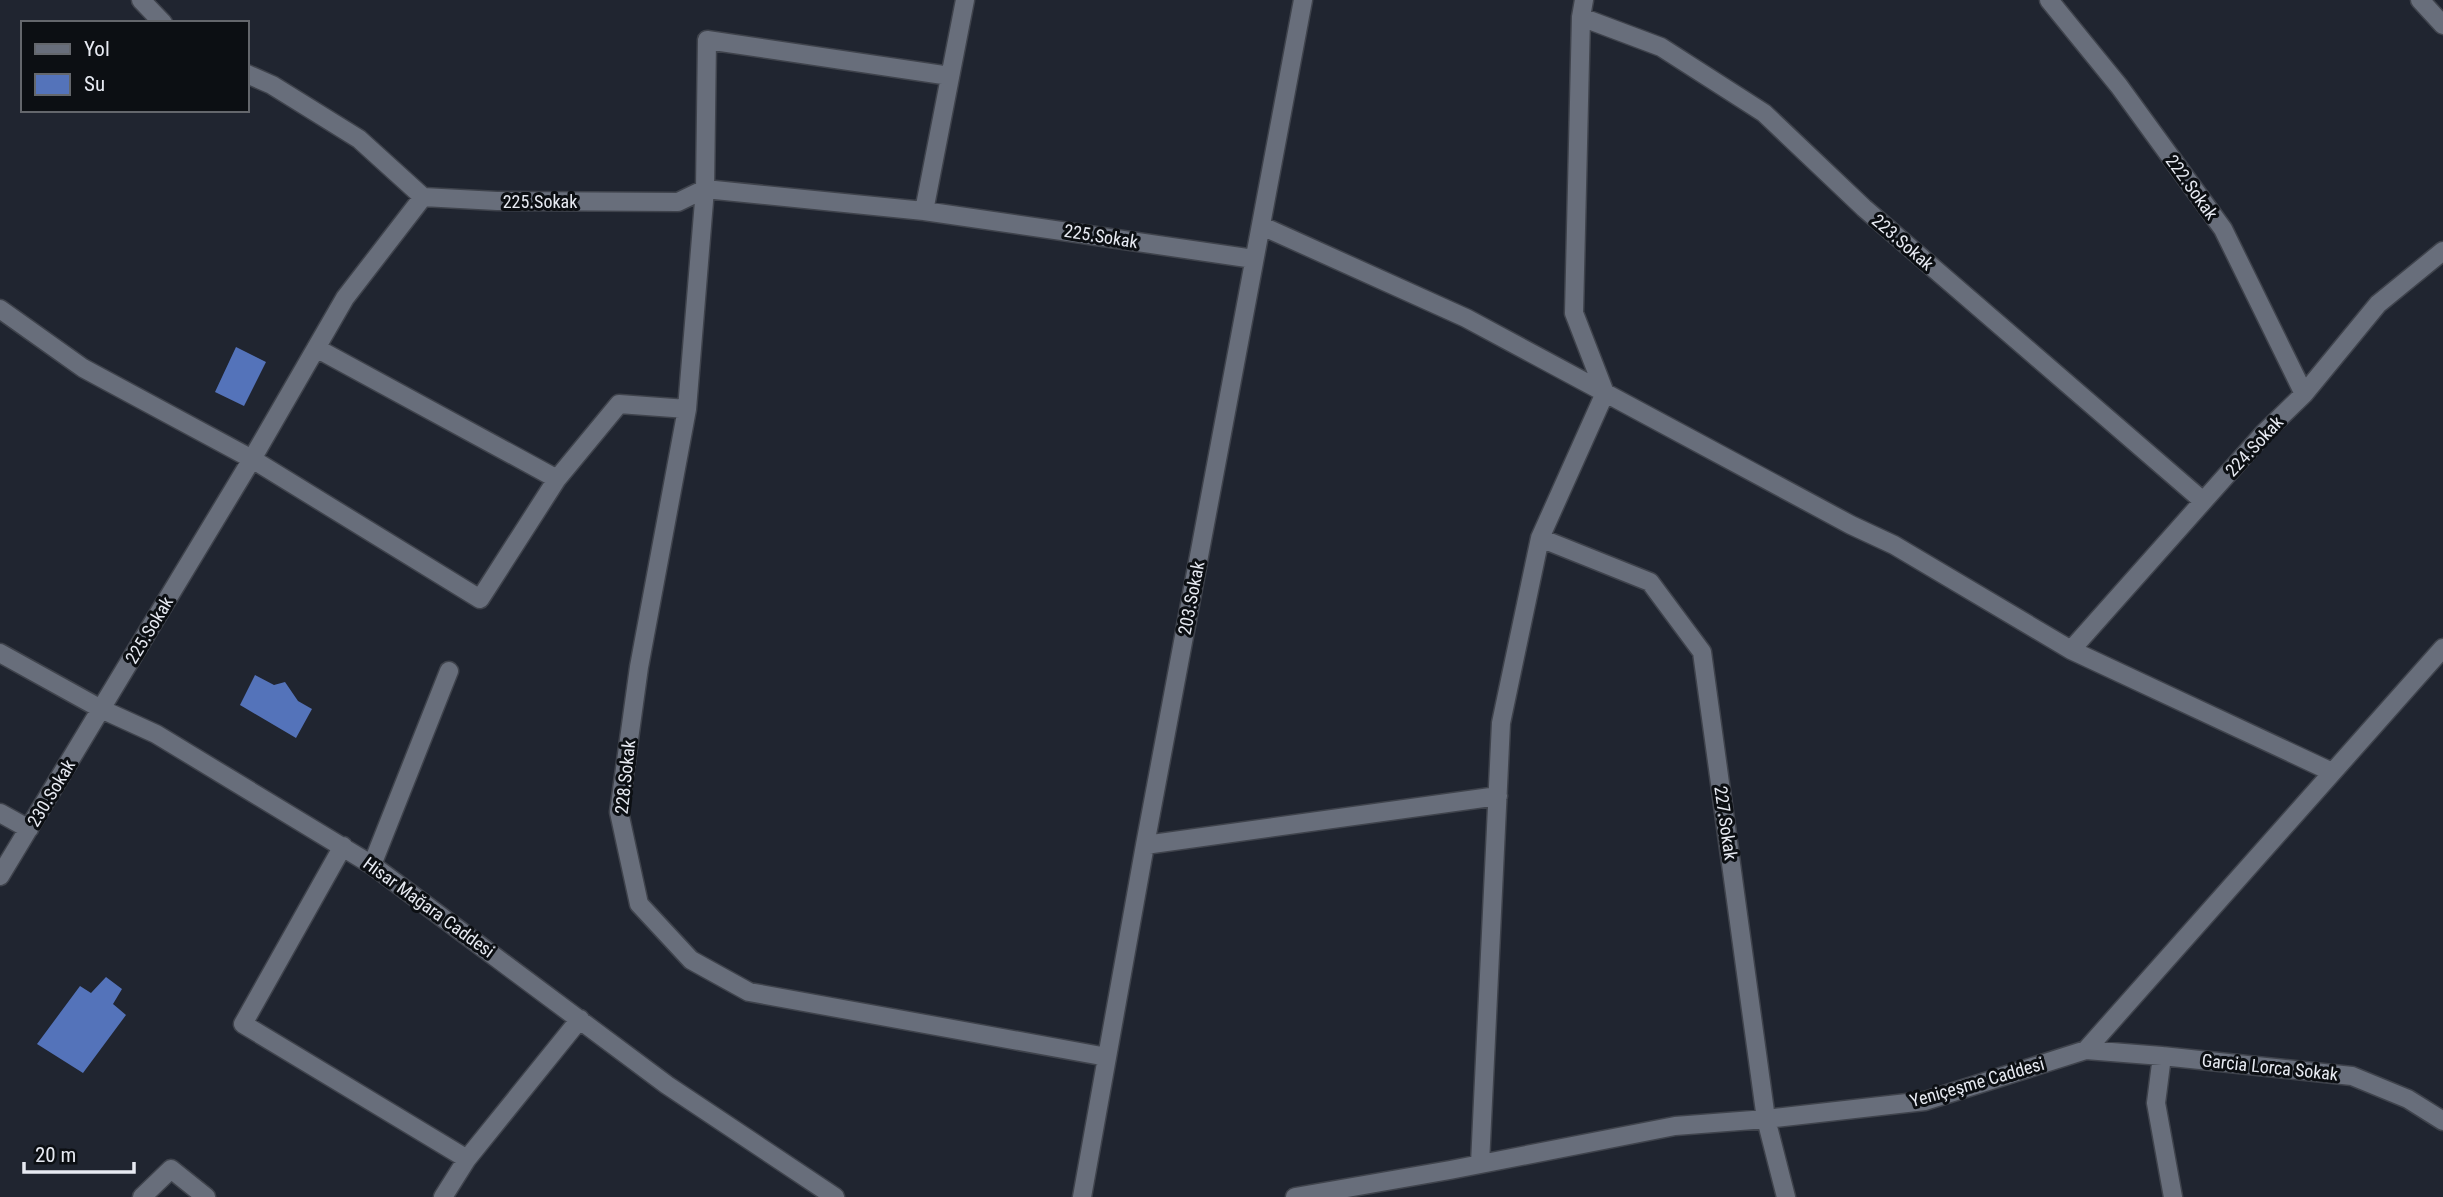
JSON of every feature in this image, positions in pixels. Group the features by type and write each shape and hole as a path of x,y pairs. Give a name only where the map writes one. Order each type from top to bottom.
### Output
{"street":[{"path":"141,0 161,21"},
{"path":"924,211 965,0"},
{"name":"203.Sokak","path":"1082,1197 1303,0"},
{"name":"222.Sokak","path":"2049,0 2119,86 2223,229 2304,394"},
{"path":"2420,0 2443,25"},
{"path":"1480,1164 1501,723 1539,538 1605,393 1574,313 1582,9"},
{"name":"223.Sokak","path":"1582,9 1661,47 1764,113 1864,208 2203,501"},
{"name":"228.Sokak","path":"950,76 707,40 705,189 687,409 639,667 619,812 639,904 691,960 749,992 1107,1058"},
{"path":"248,74 272,85 359,139 423,197"},
{"name":"225.Sokak","path":"102,709 345,298 423,197 497,201 678,202 705,189 924,211 1254,259"},
{"path":"1262,226 1466,318 1894,545 2071,650 2332,772"},
{"name":"224.Sokak","path":"2071,650 2264,433 2304,394 2378,304 2443,251"},
{"path":"0,309 83,368 252,459 480,599 557,479 619,404 687,409"},
{"path":"316,348 557,479"},
{"name":"227.Sokak","path":"1539,538 1650,582 1702,652 1766,1119 1786,1197"},
{"path":"2086,1051 2443,648"},
{"name":"Hisar Mağara Caddesi","path":"0,653 102,709 156,734 343,846 667,1085 835,1197"},
{"path":"372,865 449,671"},
{"name":"230.Sokak","path":"0,876 102,709"},
{"path":"1145,845 1498,796"},
{"path":"0,813 29,828"},
{"path":"343,846 243,1024 467,1159"},
{"path":"443,1197 467,1159 580,1019"},
{"name":"Yeniçeşme Caddesi","path":"1295,1197 1675,1126 1925,1101 2086,1051"},
{"name":"Garcia Lorca Sokak","path":"2086,1051 2162,1055 2352,1076 2408,1100 2443,1121"},
{"path":"2162,1055 2156,1103 2173,1197"},
{"path":"142,1197 172,1169 206,1197"}],"water":[{"path":"236,347 266,362 244,406 215,392"},
{"path":"255,675 274,685 285,682 298,701 312,709 296,738 240,705"},
{"path":"106,977 122,989 113,1004 126,1015 83,1073 37,1044 80,986 91,993"}]}
